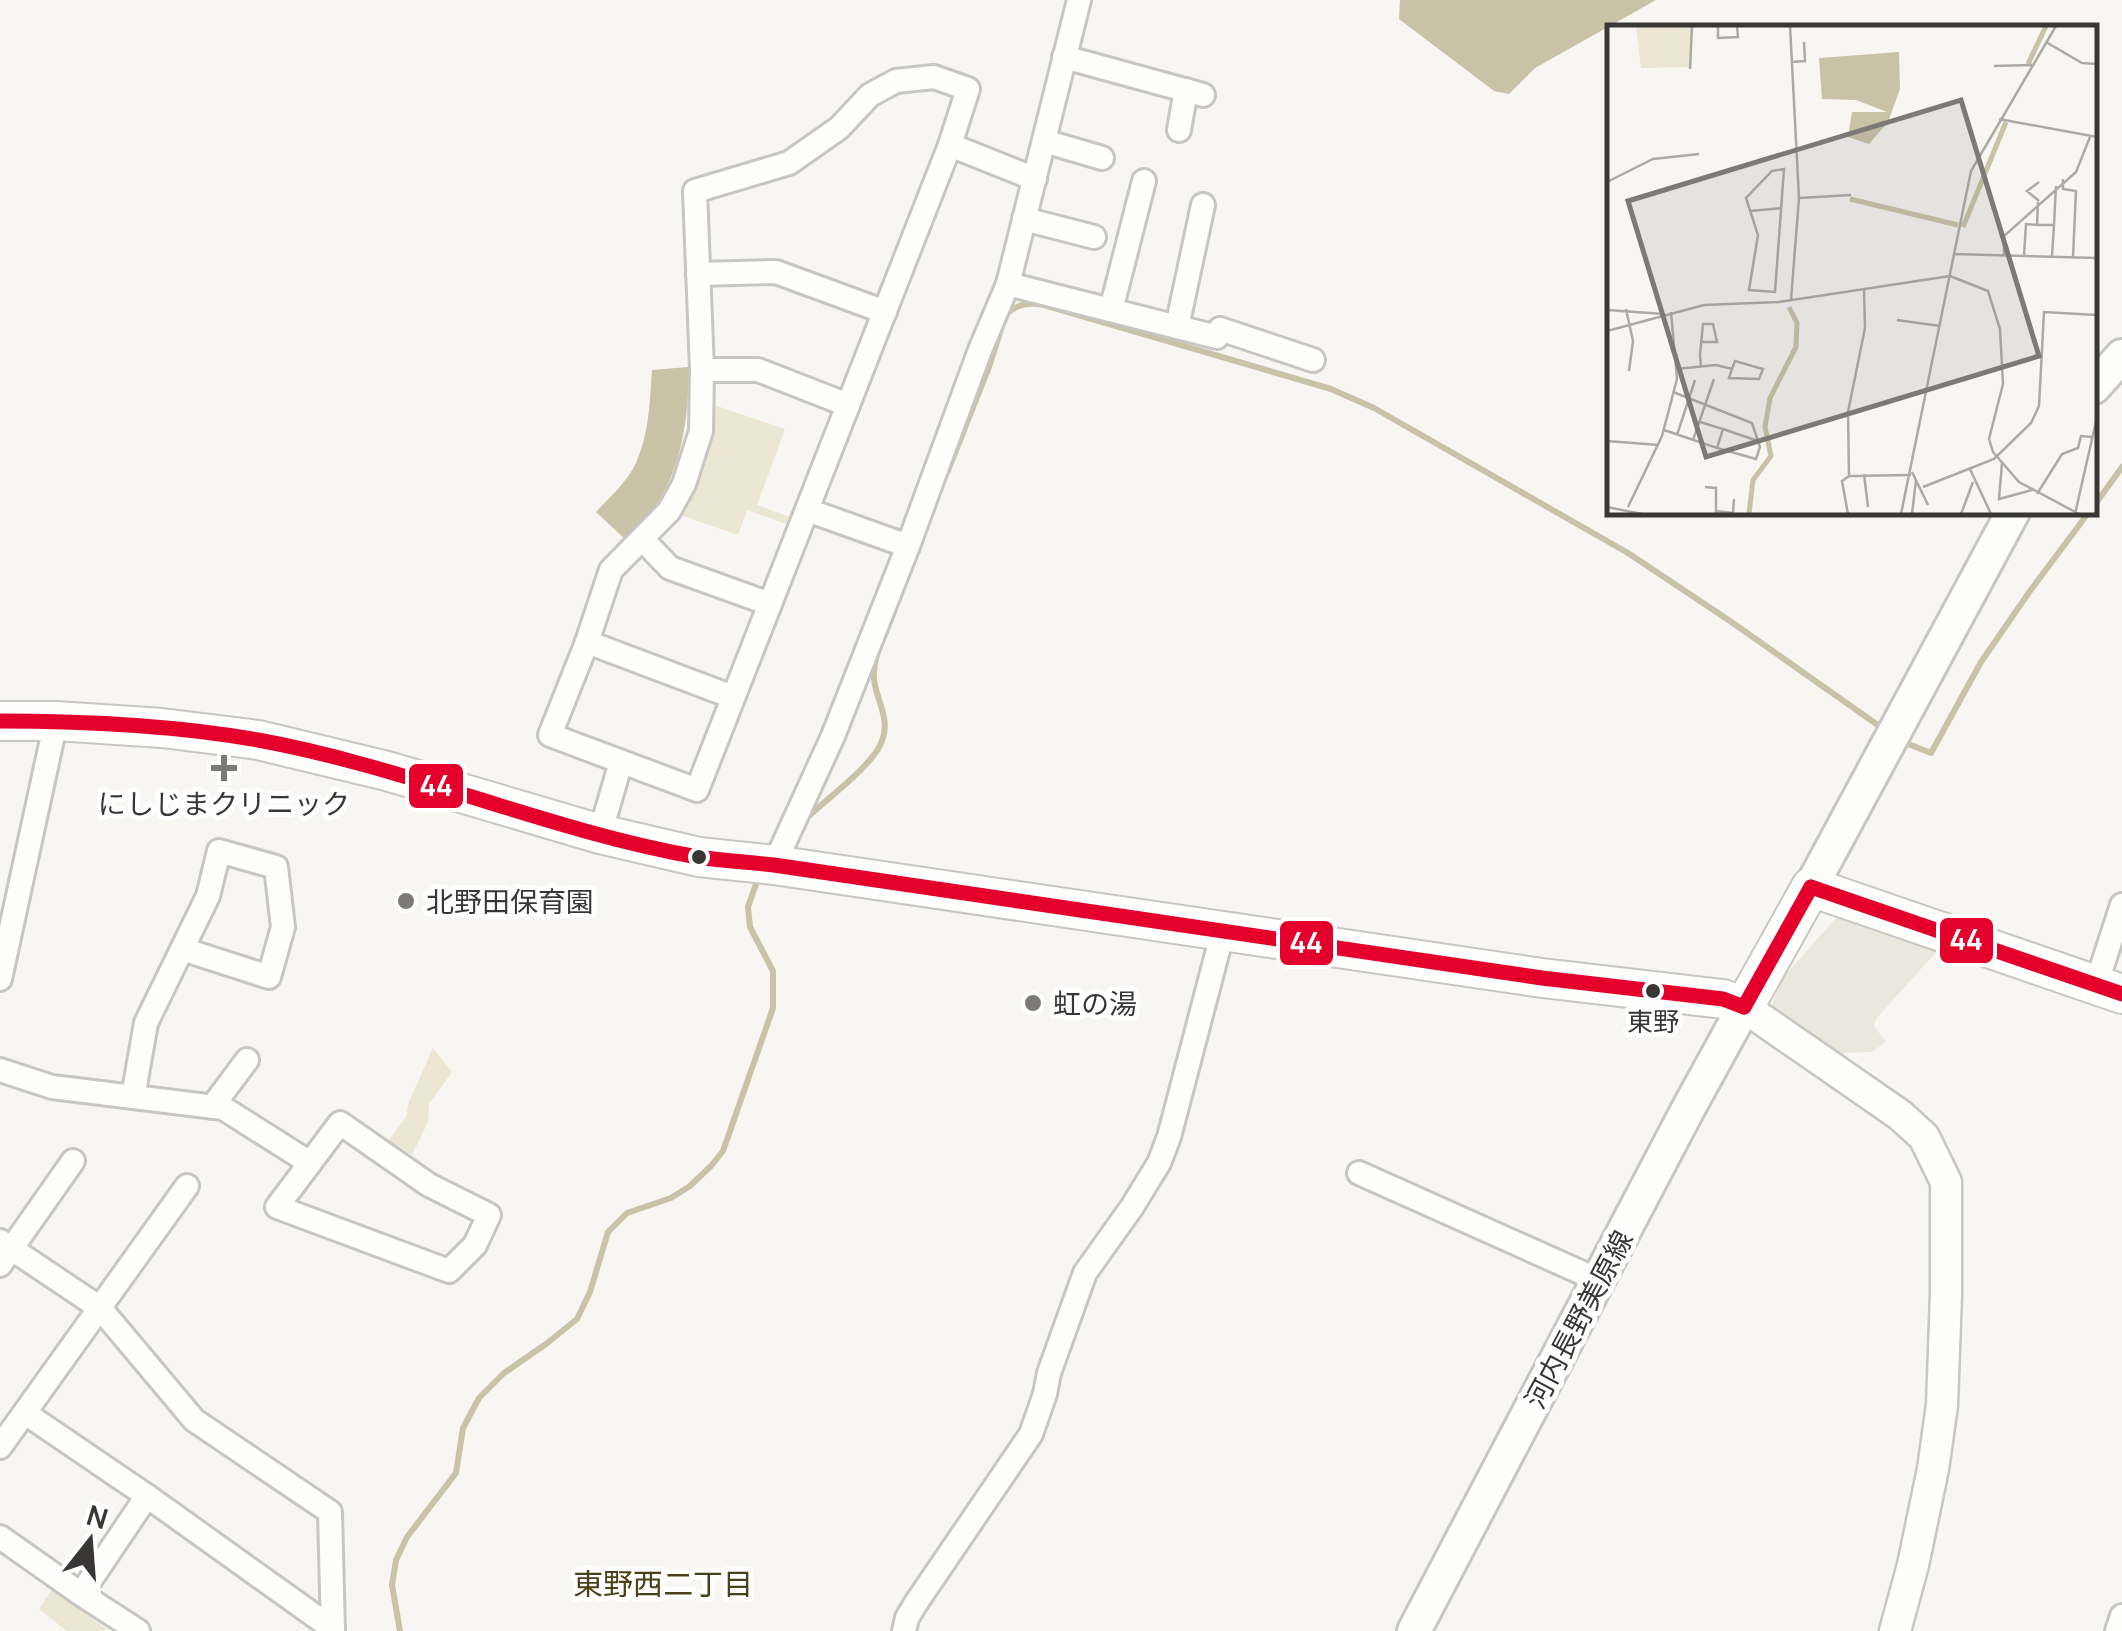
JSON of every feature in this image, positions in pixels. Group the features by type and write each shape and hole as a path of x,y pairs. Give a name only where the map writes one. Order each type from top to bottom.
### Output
{"main road":[{"path":"2097,384 2122,356"},
{"path":"4,719 162,728 258,740 387,771 600,834 699,857 1542,978 1723,999 1744,1007 2010,515"},
{"path":"1811,886 2109,989"},
{"name":"河内長野美原線","path":"1414,1631 1744,1007"}],"street":[{"path":"774,865 834,736 1008,284 1079,0"},
{"path":"1064,58 1194,93 1180,130"},
{"path":"934,76 968,89 950,144 697,790 550,735 611,570 669,512 684,484 702,430 698,274 695,191 789,163 839,128 870,95 896,82 934,76"},
{"path":"1044,141 1102,158"},
{"path":"950,144 1035,179"},
{"path":"1111,310 1144,181"},
{"path":"1177,327 1203,204"},
{"path":"1024,219 1094,237"},
{"path":"698,274 776,272 885,312"},
{"path":"1008,284 1217,337 1220,329 1313,360"},
{"path":"702,370 758,370 848,406"},
{"path":"807,510 908,546"},
{"path":"642,539 670,568 770,604"},
{"path":"587,642 734,697"},
{"path":"0,979 56,721"},
{"path":"600,834 621,762"},
{"path":"133,1097 146,1024 182,949 208,896 219,851 276,867 283,927 269,977 182,949"},
{"path":"2109,989 2122,906"},
{"path":"904,1631 916,1603 1031,1434 1048,1373 1085,1272 1159,1163 1224,931"},
{"path":"1744,1007 1900,1115 1924,1138 1946,1182 1942,1405 1933,1469 1895,1631"},
{"path":"212,1106 247,1060"},
{"path":"0,1070 52,1086 223,1108 310,1163"},
{"path":"340,1123 430,1185 489,1214 475,1245 450,1271 277,1207 310,1163 340,1123"},
{"path":"73,1161 4,1252 100,1308 194,1420 330,1512 333,1630"},
{"path":"1359,1173 1598,1280"},
{"path":"0,1447 187,1186"},
{"path":"26,1413 333,1630"},
{"path":"81,1594 147,1496"},
{"path":"0,1537 138,1631"},
{"path":"2117,1631 2122,1616"}],"shaded area":[{"path":"1400,0 1656,0 1535,68 1509,94 1494,91 1399,19"},
{"path":"688,367 686,420 673,473 654,508 625,539 596,512 636,463 646,429 652,370"},
{"path":"714,405 785,429 757,505 792,518 789,525 747,510 738,535 680,515 704,462"},
{"path":"1843,910 1945,942 1876,1019 1874,1026 1886,1042 1872,1052 1845,1053 1837,1061 1769,1012 1781,980"},
{"path":"433,1048 452,1072 429,1104 428,1122 412,1155 389,1140 406,1117"},
{"path":"53,1588 106,1629 67,1631 39,1609"}],"waterway":[{"path":"1006,314 1024,305 1044,305 1331,389 1374,408 1628,553 1882,728"},
{"path":"947,473 1002,326"},
{"path":"2097,502 2122,467"},
{"path":"1903,742 1931,753 1981,662 2087,515"},
{"path":"810,815 861,770 882,741 885,725 874,670 894,611"},
{"path":"400,1631 392,1585 396,1560 407,1537 456,1473 463,1428 479,1398 504,1373 577,1319 590,1292 608,1232 627,1213 671,1198 690,1186 723,1151 773,1008 773,971 750,927 748,907 758,878"}],"transit line":[{"name":"44","path":"0,721 129,725 258,740 369,766 587,832 698,857 1542,978 1723,999 1744,1007"},
{"name":"44","path":"1811,887 2122,994"},
{"name":"44","path":"1744,1007 1811,887"}],"place":[{"name":"にしじまクリニック","path":"224,768"},
{"name":"北野田保育園","path":"406,901"},
{"name":"東野","path":"1653,991"},
{"name":"虹の湯","path":"1033,1003"}],"district":[{"name":"東野西二丁目","path":"663,1583"}]}
